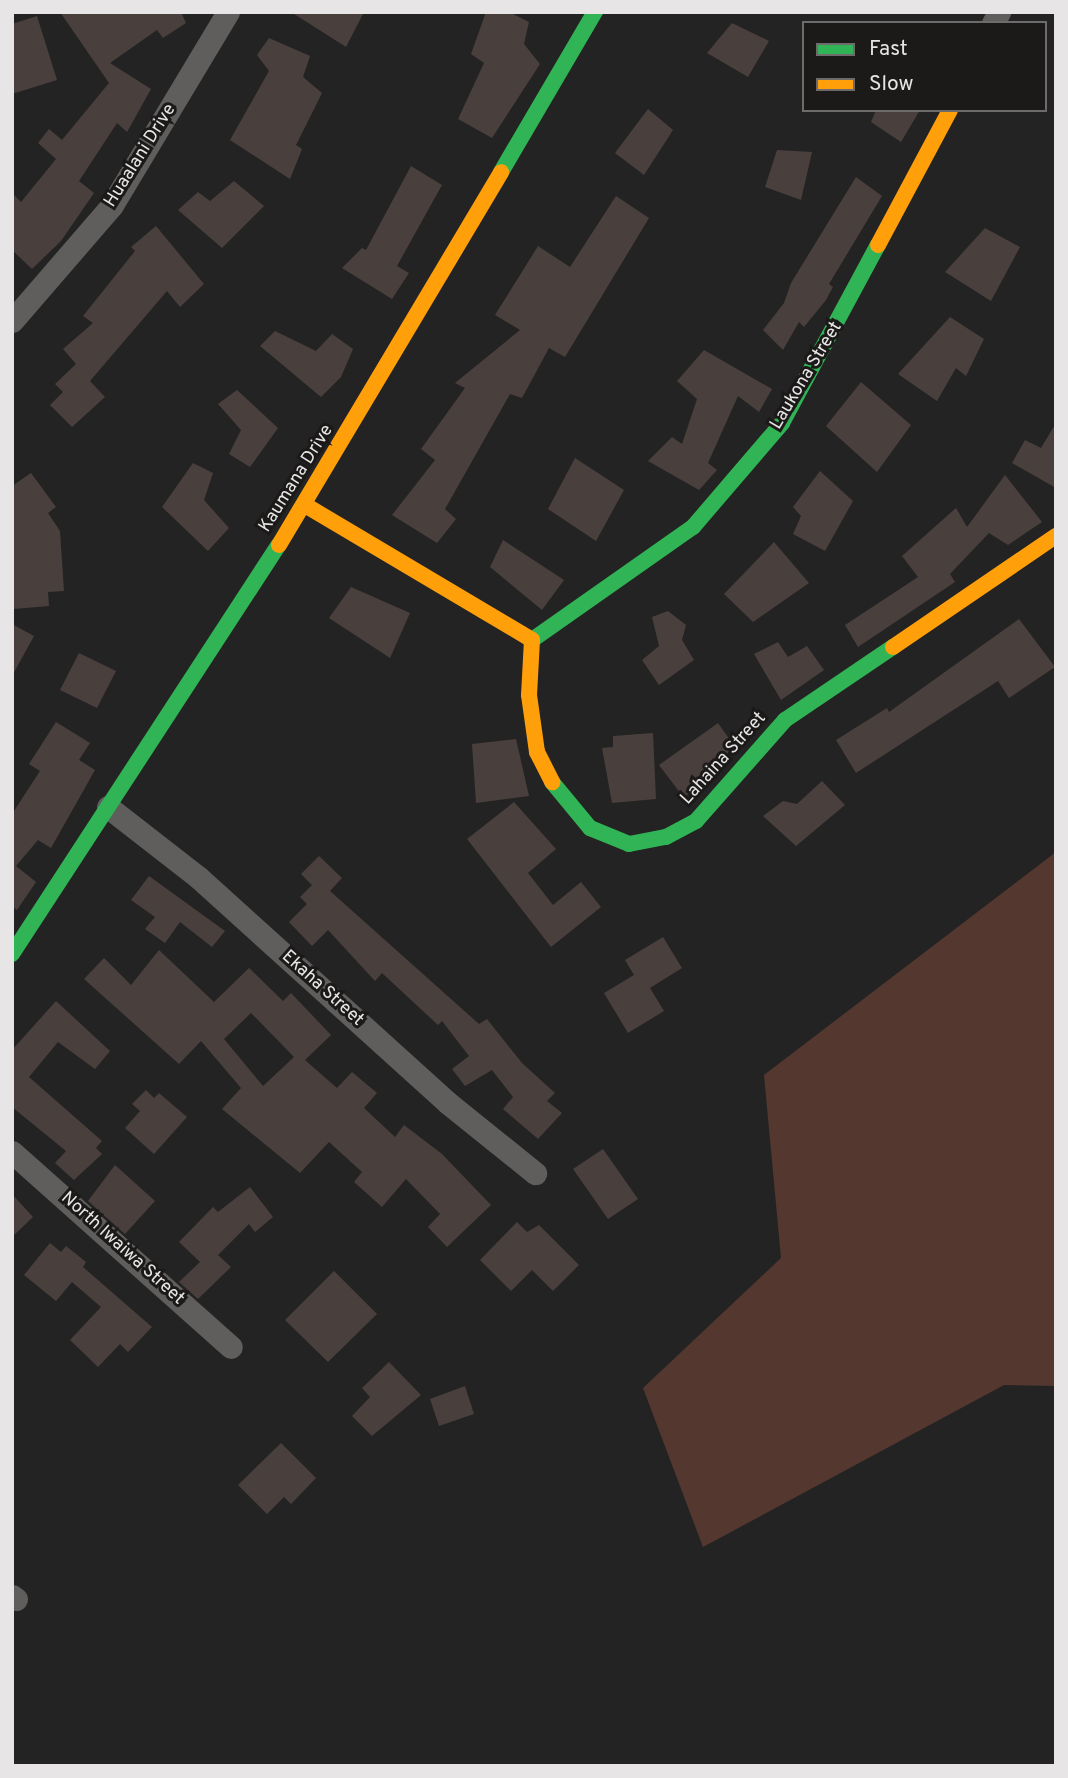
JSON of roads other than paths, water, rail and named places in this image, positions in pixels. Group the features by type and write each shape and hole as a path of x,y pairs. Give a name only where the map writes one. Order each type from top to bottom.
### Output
{"street":[{"name":"Huaalani Drive","path":"12,321 112,205 228,12"},
{"name":"Kaumana Drive","path":"12,954 305,505 595,12"},
{"name":"Laukona Street","path":"532,640 693,527 782,423 949,112"},
{"path":"305,505 532,640"},
{"name":"Lahaina Street","path":"532,640 529,695 537,752 560,798 590,828 629,844 666,837 696,821 785,720 1056,536"},
{"name":"Ekaha Street","path":"108,807 198,877 448,1103 535,1173"},
{"name":"North Iwaiwa Street","path":"12,1152 231,1346"}]}
